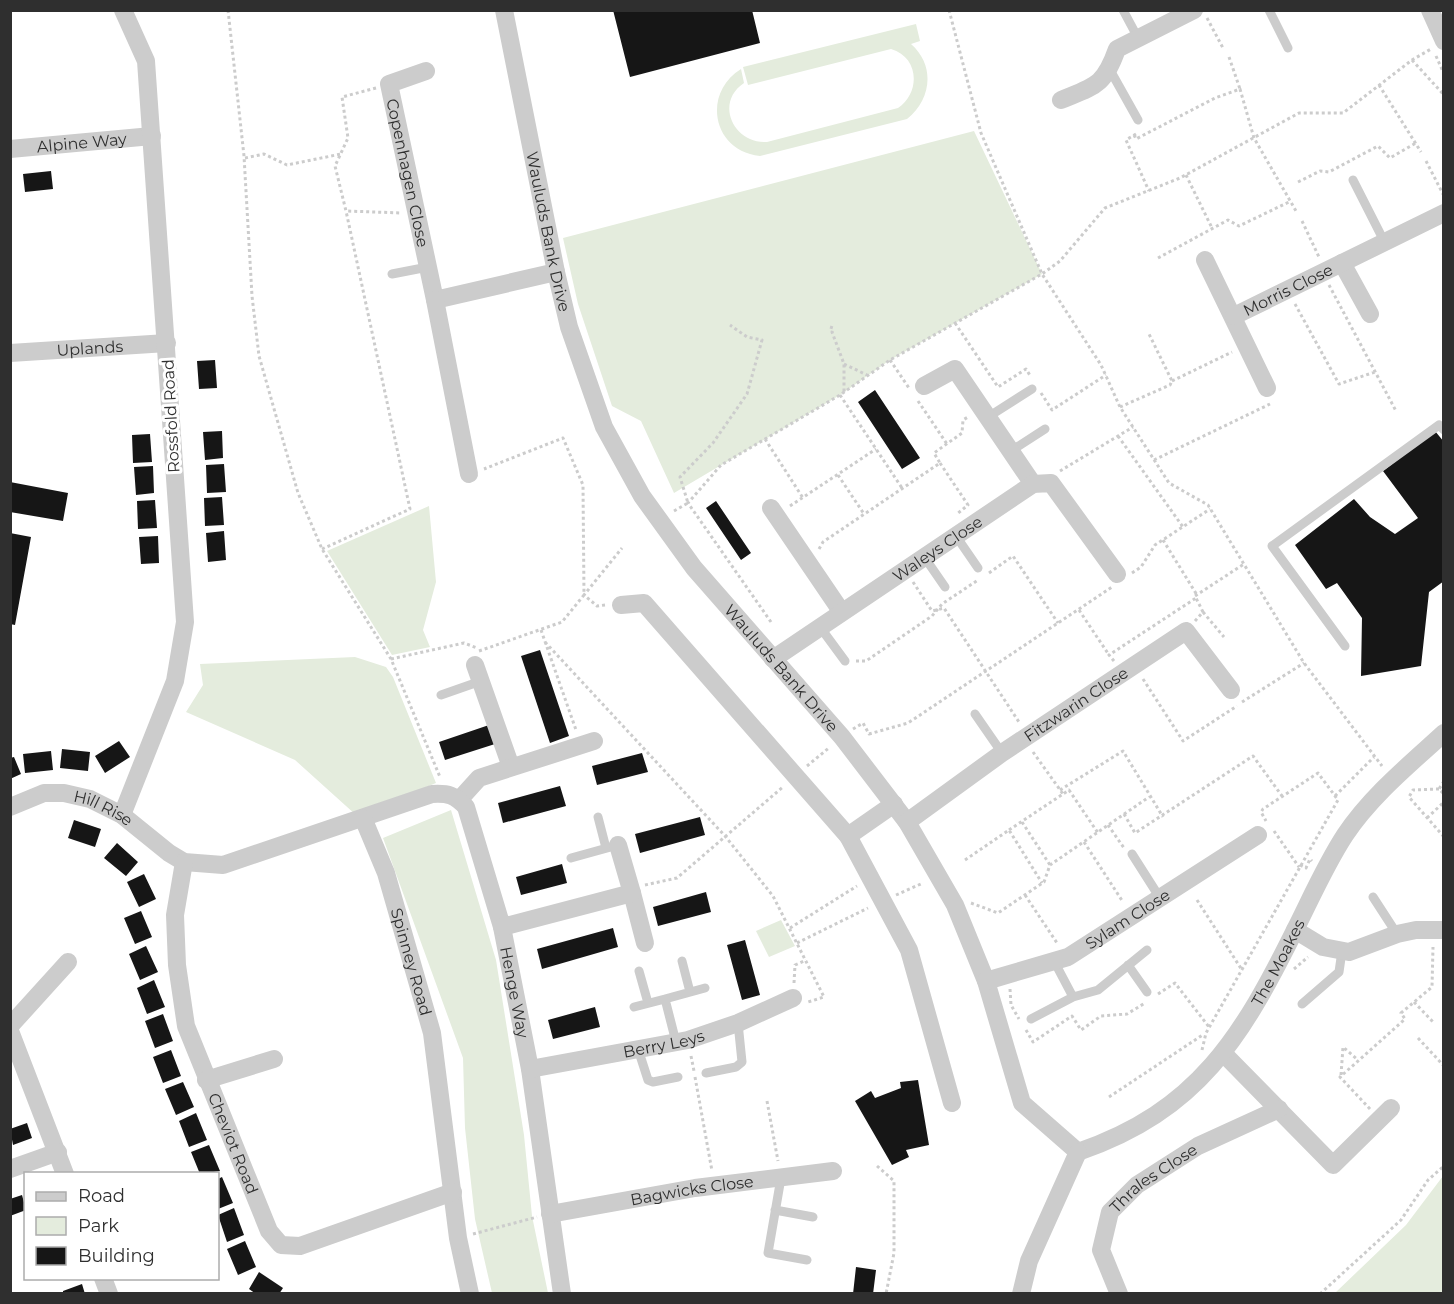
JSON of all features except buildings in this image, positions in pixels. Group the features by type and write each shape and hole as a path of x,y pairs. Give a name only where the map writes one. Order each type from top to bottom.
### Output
{"street":[{"name":"Rossfold Road","path":"122,815 175,681 185,622 146,61 123,10"},
{"name":"Wauluds Bank Drive","path":"504,10 569,327 604,427 642,496 694,568 842,737 907,822 955,905 986,981 1022,1103 1078,1152"},
{"path":"1061,100 1098,84 1110,70 1117,49 1194,10"},
{"path":"1430,10 1437,45"},
{"name":"Copenhagen Close","path":"426,71 389,84 469,474"},
{"name":"Alpine Way","path":"10,149 152,135"},
{"name":"Morris Close","path":"1234,316 1443,213"},
{"name":"Morris Close","path":"1205,260 1234,316 1269,396"},
{"name":"Morris Close","path":"1330,269 1370,314"},
{"path":"435,300 556,272"},
{"name":"Uplands","path":"10,353 167,343"},
{"path":"924,387 955,369 1011,451 1042,483 1121,578"},
{"name":"Waleys Close","path":"773,659 841,611 1042,483"},
{"path":"774,512 841,611"},
{"path":"621,605 644,603 848,836 909,950 952,1103"},
{"path":"1186,632 1232,690"},
{"name":"Fitzwarin Close","path":"907,822 1002,753 1130,671 1186,632"},
{"path":"479,665 511,767"},
{"name":"The Moakes","path":"1078,1152 1128,1134 1183,1096 1208,1071 1223,1053 1259,998 1322,875 1346,834 1381,792 1443,733"},
{"path":"184,861 223,865 432,794 448,793 460,799 479,778 594,741"},
{"name":"Hill Rise","path":"10,807 44,793 64,793 90,799 122,815 169,853 184,861"},
{"name":"Henge Way","path":"460,799 466,807 502,927 530,1069 562,1293"},
{"path":"848,836 894,804"},
{"name":"Spinney Road","path":"363,818 386,873 432,1033 458,1238 470,1293"},
{"name":"Sylam Close","path":"986,981 1068,957 1258,835"},
{"path":"612,847 632,893 645,943"},
{"name":"Cheviot Road","path":"184,861 175,915 177,965 186,1026 269,1231 280,1245 300,1246 453,1192"},
{"path":"502,927 632,893"},
{"path":"1295,930 1323,947 1349,952 1397,934 1416,930 1443,930"},
{"path":"10,1026 68,962"},
{"name":"Berry Leys","path":"530,1069 682,1041 738,1023 793,998"},
{"path":"10,1031 65,1172"},
{"path":"1223,1053 1333,1165 1386,1114"},
{"path":"206,1080 274,1059"},
{"name":"Thrales Close","path":"1119,1293 1101,1250 1110,1212 1137,1185 1198,1146 1279,1109"},
{"path":"10,1169 58,1152"},
{"path":"1021,1293 1029,1261 1078,1152"},
{"name":"Bagwicks Close","path":"550,1214 715,1186 833,1171"}],"lane":[{"path":"1123,10 1138,38"},
{"path":"1269,10 1288,48"},
{"path":"1110,70 1138,120"},
{"path":"1353,180 1383,241"},
{"path":"392,274 428,267"},
{"path":"985,413 1032,389"},
{"path":"1345,645 1272,546 1439,425 1443,430"},
{"path":"1011,451 1045,429"},
{"path":"962,533 978,568"},
{"path":"925,558 945,587"},
{"path":"820,627 845,661"},
{"path":"441,695 479,665"},
{"path":"975,714 1002,753"},
{"path":"571,858 612,847 598,817"},
{"path":"1130,853 1160,898"},
{"path":"1373,897 1397,934"},
{"path":"1031,1019 1073,997 1098,990 1147,950"},
{"path":"1302,1004 1339,972 1342,951"},
{"path":"682,961 690,992"},
{"path":"1054,961 1073,997"},
{"path":"1128,965 1151,994"},
{"path":"639,971 648,1003"},
{"path":"634,1007 705,988"},
{"path":"665,999 682,1041"},
{"path":"706,1073 736,1067 742,1062 738,1023"},
{"path":"638,1049 648,1080 652,1082 678,1077"},
{"path":"781,1178 768,1253 807,1260"},
{"path":"775,1210 813,1217"}],"path":[{"path":"228,10 244,158 252,296 259,356 298,493 322,549 391,659 442,782"},
{"path":"949,10 981,132 1042,274 1106,375 1120,407 1169,483 1210,509 1304,663 1382,766"},
{"path":"1203,10 1223,48"},
{"path":"674,511 688,503 721,465 955,323 1042,274 1060,261 1106,208 1186,175 1299,113 1343,113 1412,60 1437,45"},
{"path":"1229,57 1254,138 1286,188 1296,211"},
{"path":"1412,60 1443,94"},
{"path":"322,549 410,509 335,166 348,138 342,97 389,84"},
{"path":"1379,84 1421,152"},
{"path":"1134,135 1136,139 1215,98 1240,89"},
{"path":"1138,120 1141,131 1126,140 1149,191"},
{"path":"1298,182 1320,171 1329,172 1378,146 1390,158 1416,143"},
{"path":"244,158 264,154 287,165 341,154"},
{"path":"1426,161 1443,196"},
{"path":"1186,175 1212,228"},
{"path":"1158,258 1228,220 1239,226 1291,201"},
{"path":"346,212 416,213"},
{"path":"1302,221 1330,269 1375,372 1396,411"},
{"path":"1287,290 1339,384 1375,372"},
{"path":"955,323 998,387 1026,369 1052,410 1106,375"},
{"path":"730,325 747,337 762,340 747,394 713,443 680,477 688,503 771,622"},
{"path":"830,327 833,328 832,332 844,364 842,393 902,489"},
{"path":"1149,334 1172,381"},
{"path":"1120,407 1170,385 1172,381 1247,344"},
{"path":"844,364 868,375"},
{"path":"1154,460 1269,396"},
{"path":"962,533 957,513 968,505 934,453 962,433 963,420 985,413"},
{"path":"1042,483 1133,427"},
{"path":"1118,436 1183,527"},
{"path":"469,474 563,438 583,485 584,595 597,606 621,605"},
{"path":"765,439 803,498"},
{"path":"774,512 803,498 876,449"},
{"path":"804,557 940,464"},
{"path":"838,474 864,514"},
{"path":"851,730 863,723 869,734 908,723 1079,610 1121,578 1141,567 1155,545 1210,509"},
{"path":"1162,540 1196,596 1203,612 1224,637"},
{"path":"391,659 464,644 479,665 541,630 562,622 622,548"},
{"path":"845,661 866,661 1013,556 1058,623"},
{"path":"1109,655 1244,564"},
{"path":"906,571 932,610 944,608 1064,794"},
{"path":"1079,610 1109,655 1130,671 1183,741 1304,663"},
{"path":"1186,632 1203,612"},
{"path":"541,630 576,730 594,741"},
{"path":"545,642 725,836 773,896 789,928 806,960 825,997 808,1002 793,998 795,965 806,960"},
{"path":"632,893 637,886 677,878 834,744"},
{"path":"1060,790 1123,751 1163,817"},
{"path":"1124,814 1136,833 1253,756 1282,796"},
{"path":"1335,796 1374,756"},
{"path":"1208,1071 1200,1059 1206,1033 1338,800 1318,773 1260,812 1299,867"},
{"path":"1439,789 1443,781"},
{"path":"1439,789 1443,794"},
{"path":"1439,789 1413,790 1409,797 1443,837"},
{"path":"965,860 1069,790 1098,833"},
{"path":"955,905 969,903 998,913 1042,883 1050,865 1149,797"},
{"path":"1427,818 1443,802"},
{"path":"1022,822 1050,865"},
{"path":"1108,825 1130,853"},
{"path":"1009,830 1042,883"},
{"path":"1084,842 1124,902 1115,908"},
{"path":"789,928 870,878"},
{"path":"797,943 928,880"},
{"path":"1025,895 1058,944 1067,938"},
{"path":"1197,900 1242,970"},
{"path":"1340,1077 1404,1019 1401,1013 1432,987 1433,946"},
{"path":"1009,974 1011,1005 1033,1042 1072,1016 1081,1030 1101,1016 1127,1014 1146,1002"},
{"path":"1151,994 1175,983 1209,1027"},
{"path":"1414,1002 1434,1023"},
{"path":"1109,1097 1206,1033"},
{"path":"1418,1038 1443,1066"},
{"path":"682,1041 715,1186"},
{"path":"1340,1077 1343,1047 1359,1060"},
{"path":"1340,1077 1386,1114"},
{"path":"767,1101 781,1178"},
{"path":"877,1166 894,1181 894,1252 886,1293"},
{"path":"1320,1293 1401,1220 1428,1180 1443,1166"},
{"path":"458,1238 550,1214"}],"green space":[{"path":"916,24 920,41 911,44 924,62 927,83 921,102 907,119 760,156 744,152 731,144 723,133 718,120 717,106 721,92 729,79 741,69 744,83 735,91 730,101 729,111 737,129 755,141 767,142 898,108 911,93 914,76 907,59 891,49 748,85 743,67"},
{"path":"974,131 1042,274 890,360 840,395 674,493 641,421 612,406 578,304 563,238"},
{"path":"429,506 436,582 423,630 430,647 392,655 327,551"},
{"path":"355,657 386,667 393,677 436,783 356,815 295,760 186,712 203,685 200,664"},
{"path":"451,810 496,960 524,1135 532,1216 548,1293 492,1293 475,1219 465,1128 463,1058 383,838"},
{"path":"781,920 795,946 769,957 756,931"},
{"path":"1443,1176 1443,1293 1335,1293 1406,1225"}]}
